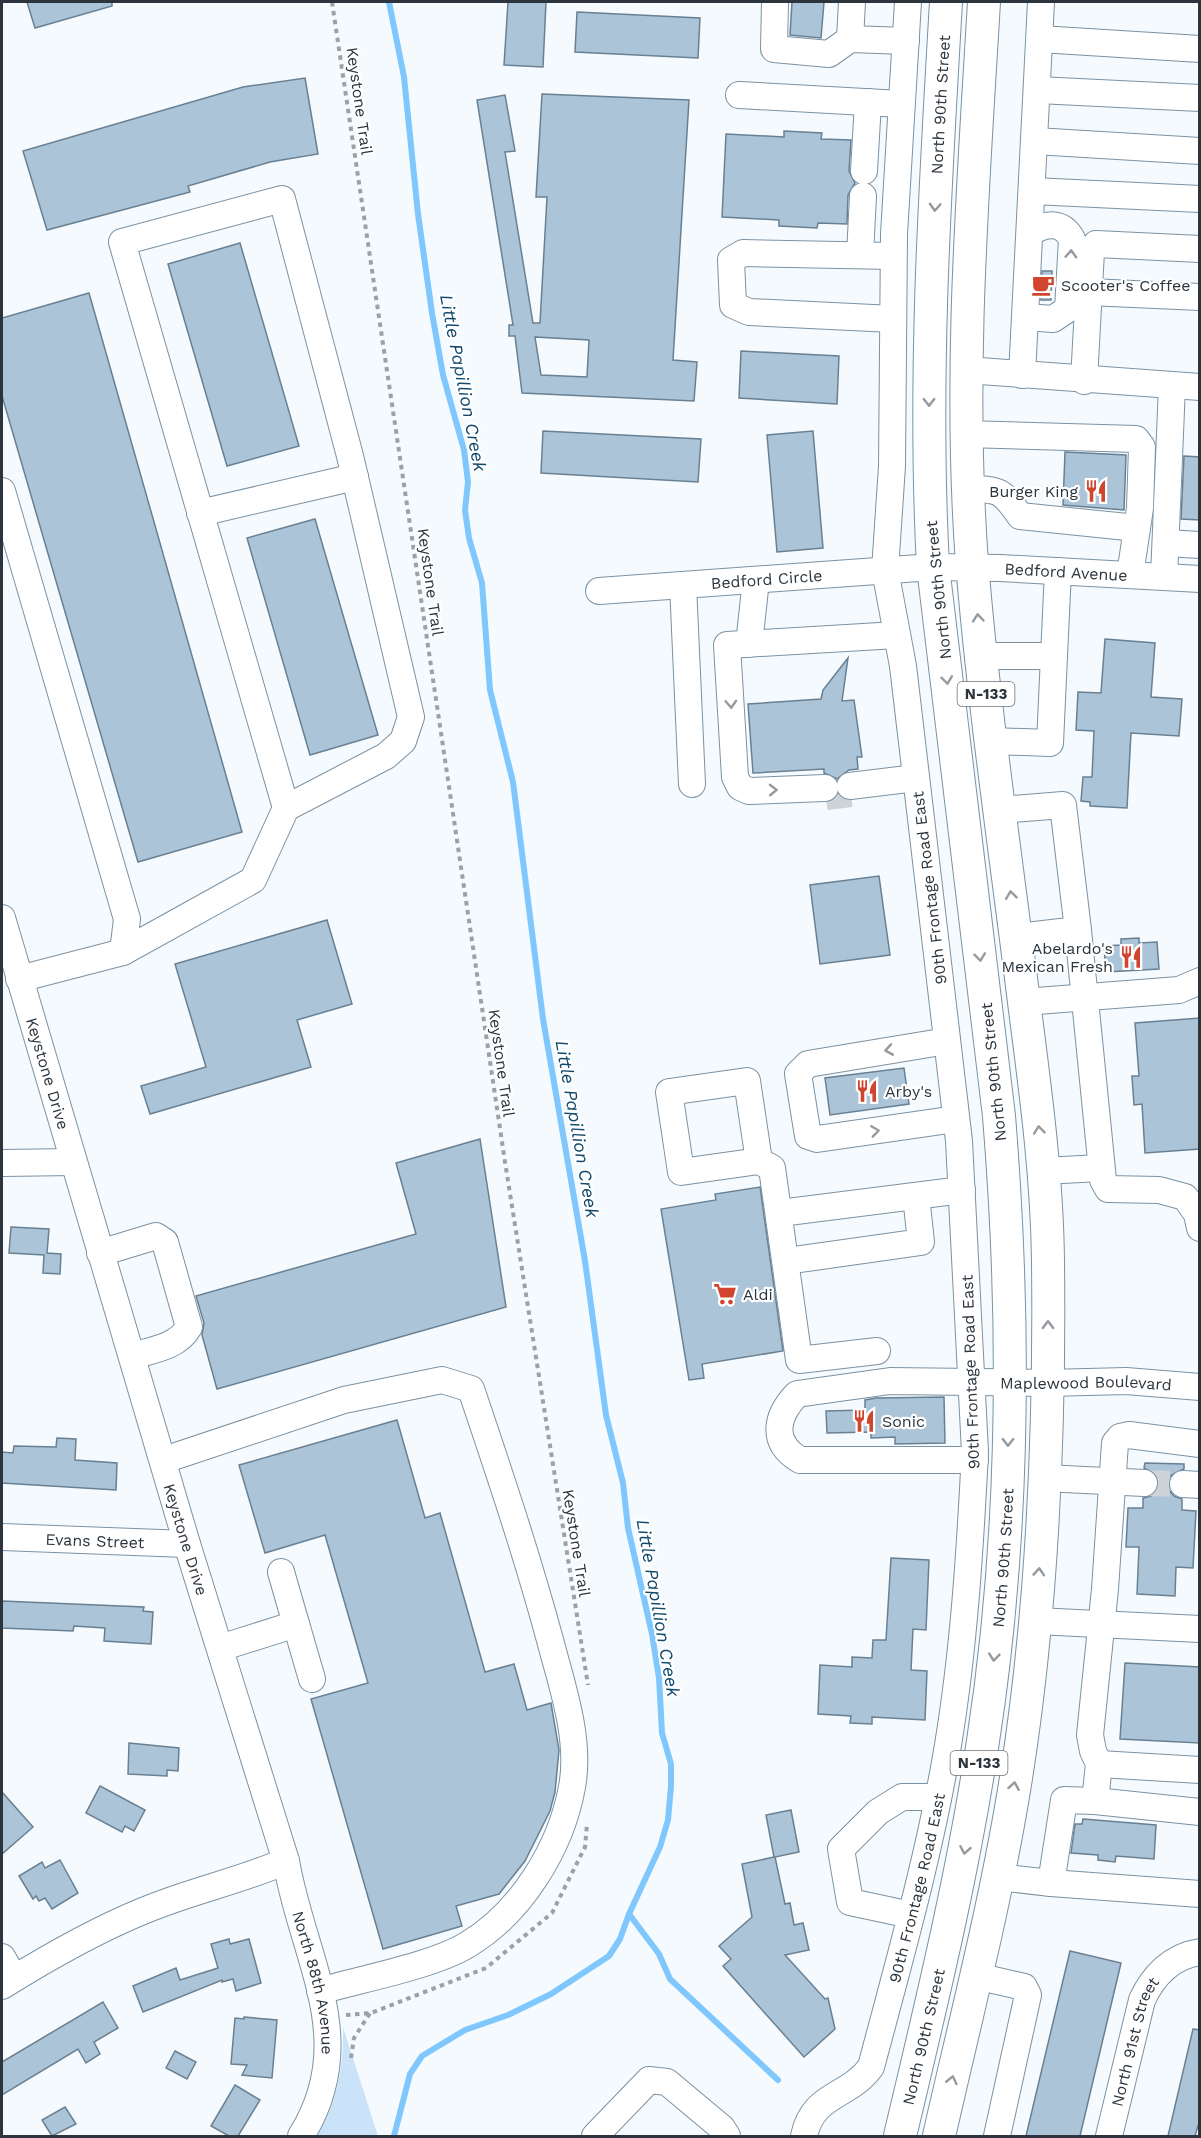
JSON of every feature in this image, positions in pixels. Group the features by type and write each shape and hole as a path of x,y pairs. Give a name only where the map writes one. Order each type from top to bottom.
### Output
{"main road":[{"name":"North 90th Street","path":"900,2136 951,1917 983,1741 1000,1597 1010,1383 1006,1205 999,1116 933,567 928,446 929,326 946,2"},
{"name":"N-133","path":"939,2136 998,1877 1016,1777 1036,1621 1048,1383 1048,1254 1043,1171 982,656 973,567 965,434 966,370 984,2"}],"street":[{"path":"775,2 774,49 829,54 850,39 906,41"},
{"path":"850,39 852,2"},
{"name":"90th Frontage Road East","path":"804,2136 811,2116 822,2103 861,2081 871,2067 911,1915 938,1797 958,1666 975,1460 962,1190 956,1119 916,778 897,635 885,570 892,466 893,256 908,2"},
{"path":"1022,375 1041,2"},
{"path":"1040,39 1200,49"},
{"path":"1038,90 1200,98"},
{"path":"739,95 901,104"},
{"path":"860,255 868,102"},
{"path":"1035,141 1200,151"},
{"path":"1033,191 1200,199"},
{"path":"19,979 123,952 253,880 286,808 386,756 403,741 411,717 355,477 282,199 122,242 286,808"},
{"path":"1026,317 1053,319 1068,309 1072,239 1067,230 1059,226 1045,225 1031,232"},
{"path":"1084,381 1091,251 1096,244 1200,249"},
{"path":"893,256 743,253 731,260 733,304 749,312 893,319"},
{"path":"1089,292 1200,297"},
{"path":"966,370 1084,381 1200,387"},
{"path":"1164,577 1172,386"},
{"path":"965,434 1136,439 1143,447 1137,528 1130,575"},
{"path":"201,513 355,477"},
{"path":"968,489 992,489 1004,493 1020,516 1137,528"},
{"path":"2,491 127,920 123,952"},
{"path":"1166,543 1200,545"},
{"name":"Bedford Avenue","path":"933,567 1200,579"},
{"name":"Bedford Circle","path":"599,591 933,567"},
{"path":"992,741 1050,743 1058,571"},
{"path":"756,580 738,644 735,777 740,787 749,791 837,787 916,778"},
{"path":"683,585 692,784"},
{"path":"738,644 897,635"},
{"path":"982,656 1054,656"},
{"path":"1000,810 1063,805 1087,997 1100,1168 1108,1189 1159,1190 1185,1197 1197,1214 1200,1228"},
{"name":"Keystone Drive","path":"2,918 187,1544 286,1861"},
{"path":"1016,937 1078,930"},
{"path":"1024,1002 1179,990 1200,981"},
{"path":"947,1041 808,1064 798,1074 808,1136 817,1139 956,1119"},
{"path":"759,1161 772,1168 799,1360 877,1351"},
{"path":"2,1163 73,1162"},
{"path":"1043,1171 1100,1168"},
{"path":"780,1213 962,1190"},
{"path":"786,1260 921,1242 916,1196"},
{"path":"100,1253 156,1236 165,1242 189,1327 184,1336 175,1342 132,1356"},
{"path":"164,1460 344,1400 442,1380 458,1383 471,1389 529,1564 565,1694 573,1742 573,1786 556,1838 521,1898 466,1946 439,1958 320,1990"},
{"name":"Maplewood Boulevard","path":"975,1460 800,1460 788,1453 782,1441 779,1426 781,1416 797,1394 890,1381 1048,1383 1126,1381 1200,1387"},
{"path":"1095,1801 1099,1764 1090,1735 1102,1625 1115,1443 1120,1437 1129,1435 1200,1444"},
{"path":"1045,1478 1144,1483"},
{"name":"Evans Street","path":"2,1537 187,1544"},
{"path":"281,1572 312,1679"},
{"path":"1036,1621 1200,1629"},
{"path":"219,1648 296,1624"},
{"path":"1099,1764 1200,1770"},
{"path":"911,1915 850,1902 841,1849 878,1812 902,1797 938,1797"},
{"path":"1051,1883 1064,1800 1200,1812"},
{"path":"6,1974 142,1911 197,1890 260,1872 286,1861"},
{"name":"North 88th Avenue","path":"286,1861 290,1886 320,1990 330,2041 327,2070 316,2109 301,2136"},
{"path":"998,1877 1200,1894"},
{"name":"North 91st Street","path":"1109,2136 1142,2000 1160,1971 1188,1956"},
{"path":"976,1976 1024,1987 1028,1995 997,2136"},
{"path":"595,2136 649,2080 667,2082 722,2128 727,2136"}],"path":[{"name":"Keystone Trail","path":"333,2 500,1127 589,1691"},
{"path":"371,2013 486,1968 552,1913 585,1847 588,1814"}],"shaded area":[{"path":"343,2027 378,2136 317,2136 330,2111 338,2084"}],"building":[{"path":"27,2 112,2 112,6 35,28"},
{"path":"508,2 546,2 543,67 504,65"},
{"path":"792,2 824,2 821,38 790,35"},
{"path":"577,12 700,18 698,58 575,52"},
{"path":"305,78 318,154 270,162 188,186 190,192 47,230 23,151 243,87"},
{"path":"542,94 689,100 673,360 697,362 694,401 522,393 515,336 509,336 509,325 513,325 477,100 505,95 515,151 505,152 533,323 540,323 547,197 536,197","holes":["535,337 589,340 587,377 541,375"]},
{"path":"784,131 822,133 821,139 851,140 849,171 855,183 848,195 847,224 818,223 817,228 779,226 779,220 722,217 726,134 784,137"},
{"path":"240,243 299,446 227,466 168,264"},
{"name":"Scooter's Coffee","path":"1042,271 1052,271 1051,300 1041,300"},
{"path":"89,293 242,832 138,862 2,396 2,318"},
{"path":"741,351 839,356 837,404 739,398"},
{"path":"543,431 701,439 698,482 541,473"},
{"path":"813,431 823,548 777,552 767,435"},
{"name":"Burger King","path":"1065,452 1126,455 1124,510 1063,505"},
{"path":"1184,456 1200,457 1200,520 1181,519"},
{"path":"315,519 378,735 310,755 247,538"},
{"path":"1105,639 1155,643 1151,697 1182,699 1179,736 1131,733 1127,808 1090,806 1090,802 1081,801 1083,777 1092,777 1094,731 1076,730 1078,692 1101,693"},
{"path":"848,658 842,701 854,700 862,757 857,757 858,769 849,770 837,779 824,773 824,769 753,773 748,704 821,699 823,690"},
{"path":"879,876 890,955 820,964 810,885"},
{"path":"327,920 352,1004 297,1020 311,1067 150,1114 141,1086 206,1067 175,964"},
{"name":"Abelardo's Mexican Fresh","path":"1139,938 1139,943 1157,942 1159,969 1106,972 1104,946 1121,945 1121,939"},
{"path":"1200,1018 1200,1149 1145,1153 1142,1104 1134,1105 1132,1076 1139,1076 1135,1023"},
{"name":"Arby's","path":"904,1068 909,1104 830,1115 825,1078"},
{"path":"480,1139 506,1307 217,1389 202,1335 204,1323 196,1296 416,1234 396,1163"},
{"name":"Aldi","path":"760,1187 783,1351 702,1364 704,1378 689,1380 661,1209 716,1200 715,1194"},
{"path":"11,1227 49,1229 47,1253 61,1254 60,1274 43,1273 44,1255 9,1253"},
{"path":"944,1397 945,1443 895,1444 895,1437 871,1438 871,1432 827,1433 826,1411 865,1410 865,1400 876,1398"},
{"path":"397,1420 425,1518 440,1513 485,1672 514,1664 527,1710 551,1703 559,1750 555,1792 550,1811 525,1861 499,1894 456,1906 462,1926 383,1949 311,1699 368,1683 325,1535 265,1553 239,1465"},
{"path":"57,1438 76,1439 75,1460 117,1463 116,1490 2,1483 2,1452 13,1453 14,1446 56,1447"},
{"path":"1145,1463 1184,1464 1184,1469 1170,1476 1169,1490 1174,1496 1182,1499 1182,1510 1196,1511 1193,1568 1176,1567 1175,1596 1137,1594 1139,1547 1126,1547 1128,1508 1143,1508 1143,1498 1151,1496 1159,1484 1157,1476 1144,1468"},
{"path":"891,1558 929,1560 926,1630 913,1629 911,1670 927,1671 925,1720 872,1717 872,1724 850,1723 851,1716 818,1714 820,1665 852,1667 852,1657 872,1658 873,1640 886,1640"},
{"path":"2,1601 144,1607 143,1611 153,1612 151,1644 104,1641 105,1628 74,1626 73,1631 2,1628"},
{"path":"1125,1663 1200,1667 1200,1743 1120,1739"},
{"path":"129,1743 179,1748 178,1771 167,1770 167,1776 128,1774"},
{"path":"100,1786 145,1810 134,1831 125,1826 122,1832 86,1813"},
{"path":"2,1792 33,1827 2,1854"},
{"path":"791,1810 799,1852 775,1857 785,1904 790,1903 794,1925 803,1923 809,1950 785,1955 825,1999 828,1998 835,2029 804,2057 723,1966 731,1959 719,1946 752,1917 742,1864 774,1857 766,1815"},
{"path":"1083,1819 1156,1825 1154,1859 1116,1856 1115,1862 1098,1860 1098,1855 1071,1853 1075,1824 1082,1824"},
{"path":"60,1860 78,1893 52,1909 45,1898 39,1901 36,1896 33,1899 19,1876 42,1862 45,1868"},
{"path":"229,1939 230,1944 249,1939 261,1983 236,1991 233,1979 222,1982 222,1980 143,2012 133,1986 176,1968 180,1980 218,1968 211,1944"},
{"path":"1070,1951 1121,1963 1080,2136 1026,2136"},
{"path":"103,2002 118,2028 94,2042 100,2054 86,2063 78,2049 2,2095 2,2062"},
{"path":"244,2017 277,2020 272,2078 242,2075 247,2065 231,2064 235,2018 244,2019"},
{"path":"1193,2029 1200,2030 1200,2119 1195,2136 1168,2136"},
{"path":"175,2051 196,2062 187,2079 166,2068"},
{"path":"235,2085 260,2100 238,2136 229,2136 211,2126"},
{"path":"65,2107 76,2124 52,2136 42,2120"}],"waterway":[{"name":"Little Papillion Creek","path":"389,2 404,77 418,214 432,313 443,375 464,450 468,482 465,510 469,538 482,583 490,690 513,782 543,1019 585,1261 606,1415 623,1483 628,1528 652,1634 659,1678 662,1733 671,1764 668,1820 660,1847 620,1939 609,1956 551,1994 508,2015 465,2030 422,2056 410,2074 394,2136"},
{"path":"629,1914 659,1954 670,1979 778,2080"}],"tunnel":[{"path":"826,797 851,794"},
{"path":"1144,1483 1183,1484"}],"place":[{"name":"Scooter's Coffee","path":"1043,285"},
{"name":"Burger King","path":"1096,491"},
{"name":"Abelardo's Mexican Fresh","path":"1131,957"},
{"name":"Arby's","path":"867,1091"},
{"name":"Aldi","path":"725,1294"},
{"name":"Sonic","path":"864,1421"}]}
